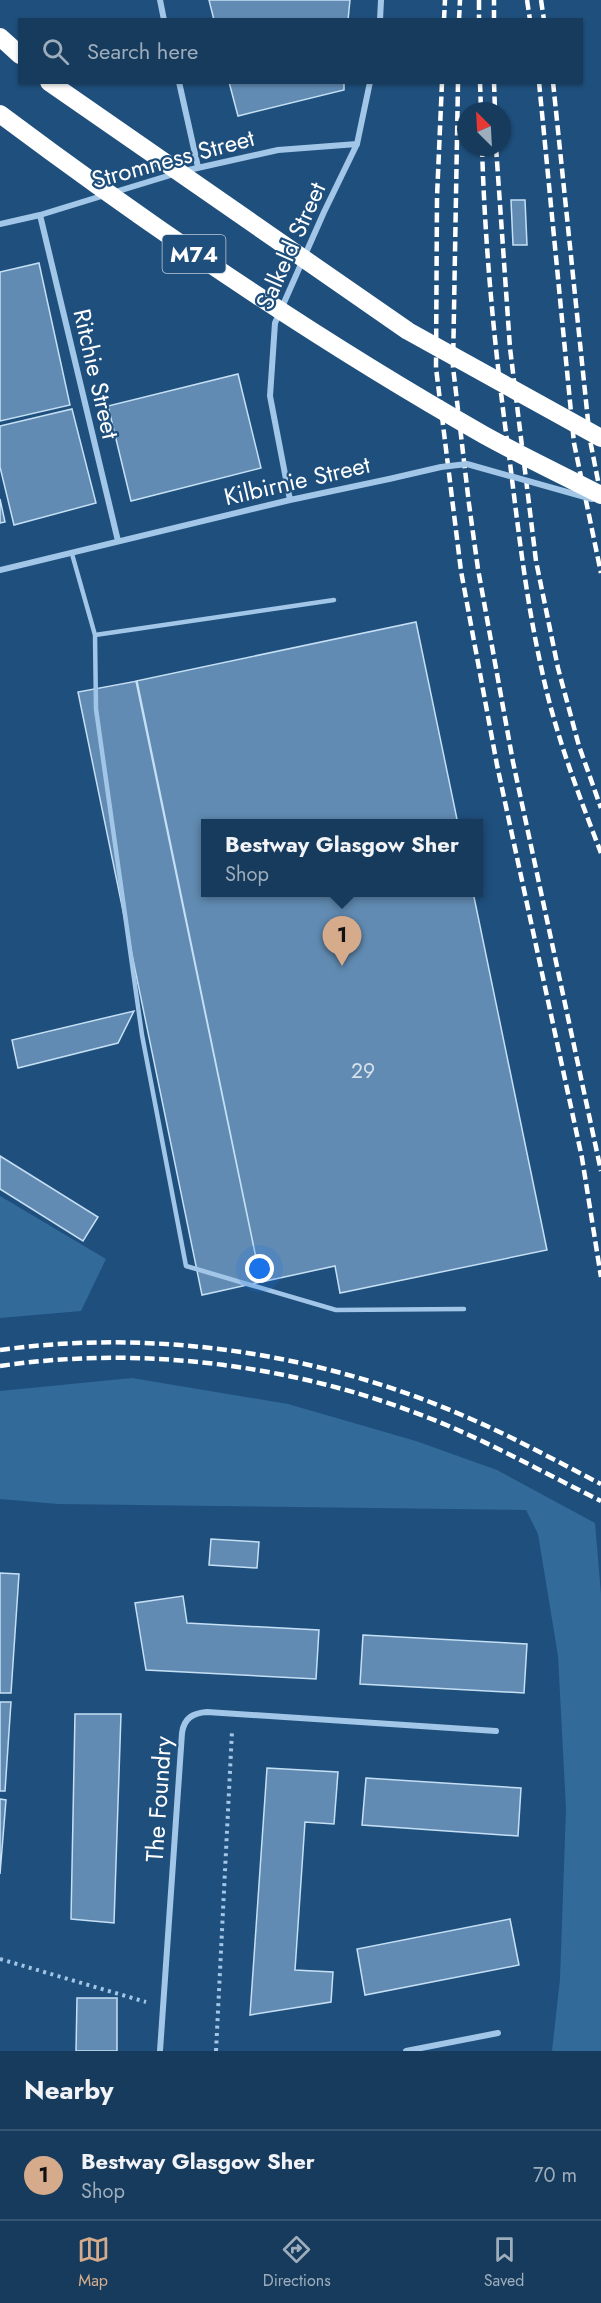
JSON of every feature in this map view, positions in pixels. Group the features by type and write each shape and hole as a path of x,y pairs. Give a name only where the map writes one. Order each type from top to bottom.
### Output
{"highway":[{"path":"0,37 18,53"},
{"name":"M74","path":"53,84 408,331 601,438"},
{"name":"M74","path":"0,114 177,243 274,307 486,436 601,495"}],"street":[{"path":"160,0 164,18"},
{"path":"380,18 381,0"},
{"path":"179,84 198,167"},
{"name":"Salkeld Street","path":"290,500 270,396 275,323 357,144 370,84"},
{"name":"Stromness Street","path":"0,224 40,215 198,167 278,150 357,144"},
{"name":"Ritchie Street","path":"40,215 118,541"},
{"name":"Kilbirnie Street","path":"0,570 290,500 441,467 467,464 601,501"},
{"name":"The Foundry","path":"160,2051 182,1727 187,1720 195,1714 207,1712 496,1731"},
{"path":"406,2051 498,2033"}],"lane":[{"path":"72,554 94,635 96,708 142,1035 186,1266 336,1310 464,1309"},
{"path":"94,635 334,600"}],"path":[{"path":"216,2051 233,1714"},
{"path":"0,1959 163,2007"}],"shaded area":[{"path":"0,1196 106,1259 81,1311 0,1318"},
{"path":"132,1378 288,1404 416,1441 497,1470 595,1523 601,1594 601,2051 552,2051 560,1979 566,1809 558,1656 538,1534 526,1510 58,1504 0,1499 0,1391"}],"building":[{"path":"209,0 350,0 348,18 214,18"},
{"path":"230,84 344,84 344,90 238,116"},
{"path":"511,200 525,200 527,245 513,245"},
{"path":"39,263 70,405 0,421 0,272"},
{"path":"238,374 261,468 131,501 108,406"},
{"path":"72,409 96,503 14,525 0,467 0,426"},
{"path":"0,499 5,522 0,523"},
{"path":"416,622 457,819 201,819 201,897 474,897 547,1250 340,1293 335,1266 261,1282 136,681"},
{"path":"137,681 261,1282 202,1295 78,692"},
{"path":"134,1011 118,1043 18,1068 12,1040"},
{"path":"0,1156 98,1217 83,1241 0,1189"},
{"path":"211,1539 259,1542 257,1568 209,1565"},
{"path":"0,1573 19,1574 11,1693 0,1693"},
{"path":"183,1596 187,1623 319,1630 316,1679 146,1670 135,1603"},
{"path":"363,1635 527,1644 524,1693 360,1684"},
{"path":"0,1702 11,1702 5,1791 0,1791"},
{"path":"75,1714 121,1714 114,1923 71,1919"},
{"path":"267,1768 338,1772 334,1824 305,1822 295,1970 333,1972 331,2002 250,2015"},
{"path":"366,1778 521,1788 518,1836 362,1825"},
{"path":"0,1799 6,1800 0,1874"},
{"path":"510,1919 519,1965 365,1995 357,1949"},
{"path":"77,1998 117,1998 117,2051 76,2051"}],"railway":[{"path":"444,18 445,0"},
{"path":"459,18 460,0"},
{"path":"479,0 479,18"},
{"path":"494,0 494,18"},
{"path":"527,0 530,18"},
{"path":"541,0 544,18"},
{"path":"442,84 437,197 436,368 461,571 497,765 582,1158 601,1277"},
{"path":"458,84 453,367 469,504 478,569 513,762 601,1171"},
{"path":"480,84 481,102"},
{"path":"494,84 495,102"},
{"path":"539,84 574,443 601,573"},
{"path":"553,84 590,440 601,496"},
{"path":"482,156 495,340 531,617 553,717 601,853"},
{"path":"497,156 510,348 536,561 558,668 579,746 601,808"},
{"path":"0,1350 60,1344 120,1342 180,1345 240,1352 299,1363 415,1396 487,1426 601,1484"},
{"path":"0,1366 54,1360 163,1359 218,1364 326,1385 378,1400 451,1427 601,1501"}],"place":[{"name":"Bestway Glasgow Sher","path":"342,966"}]}
